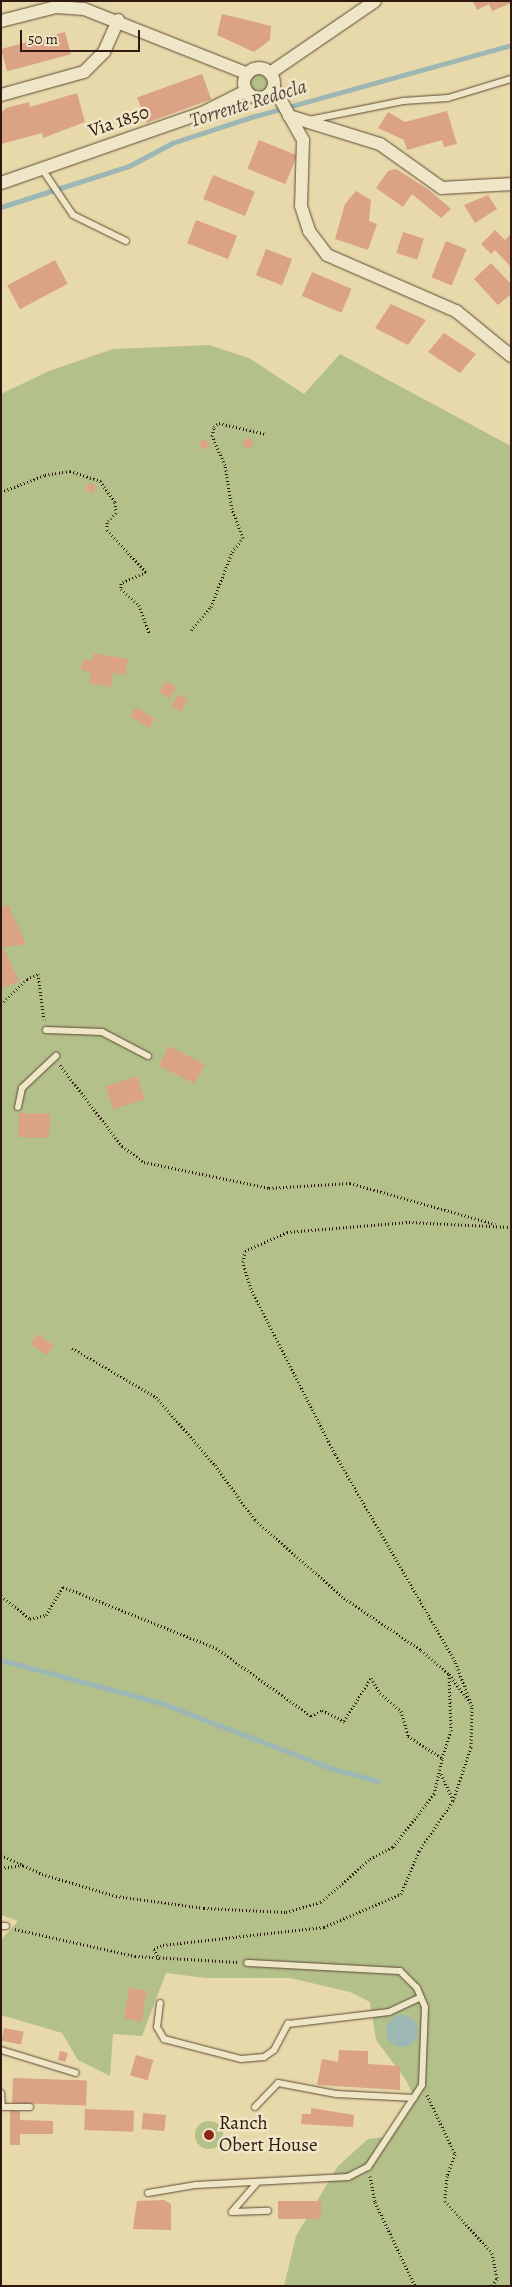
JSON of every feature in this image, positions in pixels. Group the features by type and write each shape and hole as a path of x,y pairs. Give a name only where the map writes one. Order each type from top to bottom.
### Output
{"street":[{"path":"270,73 375,1"},
{"path":"1,21 56,7 118,20 248,74"},
{"path":"1,95 84,72 104,52 118,20"},
{"path":"248,74 259,68 270,73 276,93 303,140 300,195 305,221 326,255 456,311 511,356"},
{"path":"248,74 246,91 261,98 276,93"},
{"name":"Via 1850","path":"1,183 44,174 202,113 246,91"},
{"path":"289,116 380,144 442,188 511,184"}],"lane":[{"path":"306,120 403,101 448,98 511,80"},
{"path":"44,174 59,200 83,224 126,241"},
{"path":"46,1030 102,1032 148,1056"},
{"path":"18,1107 22,1088 56,1056"},
{"path":"148,2193 196,2185 256,2184 348,2177 368,2166 422,2085 425,2007 421,1997 400,1971 247,1963"},
{"path":"160,2003 157,2027 164,2039 241,2058 264,2057 274,2050 288,2024 389,2012 421,1997"},
{"path":"1,2050 76,2073"},
{"path":"255,2107 278,2083 336,2094 414,2098"},
{"path":"1,2093 2,2107 30,2107"},
{"path":"256,2184 232,2212 268,2211"}],"path":[{"path":"192,630 211,607 232,552 243,538 232,509 225,465 212,436 214,427 220,422 266,434"},
{"path":"1,492 45,475 70,471 100,481 116,502 116,513 107,522 106,530 146,572 121,583 120,589 139,605 149,633"},
{"path":"1,1004 27,979 38,974 46,1030"},
{"path":"56,1056 122,1146 144,1162 269,1188 350,1183 511,1227"},
{"path":"159,1959 154,1949 164,1945 324,1927 401,1894 419,1851 453,1801 471,1747 472,1706 455,1661 335,1454 251,1290 243,1262 245,1251 287,1232 409,1222 500,1225"},
{"path":"72,1348 156,1397 215,1465 254,1520 303,1565 449,1674 472,1706"},
{"path":"1,1596 30,1620 46,1615 62,1587 86,1596 216,1648 311,1716 322,1710 344,1721 371,1678 380,1693 401,1711 408,1736 442,1758"},
{"path":"1,1855 116,1896 194,1908 286,1912 321,1902 370,1860 393,1847 434,1794 442,1774 442,1758 451,1731 449,1674"},
{"path":"442,1774 453,1801"},
{"path":"1,1868 26,1864"},
{"path":"3,1926 159,1959 247,1963"},
{"path":"422,2085 456,2154 447,2176 445,2201 492,2252 497,2279 492,2286"},
{"path":"368,2166 375,2202 415,2286"}],"green space":[{"path":"259,74 265,77 268,83 265,89 259,92 253,89 250,83 253,77"},
{"path":"209,345 249,358 304,394 340,354 511,446 511,2286 284,2286 296,2236 338,2166 368,2139 386,2137 415,2099 406,2080 376,2040 370,2002 350,1992 290,1978 206,1978 166,1973 142,2036 113,2034 110,2076 78,2060 62,2033 1,2015 1,1940 18,1921 1,1915 1,394 49,371 113,349"},
{"name":"Ranch Obert House","path":"209,2121 219,2125 223,2135 219,2145 209,2149 199,2145 195,2135 199,2125"}],"water":[{"path":"402,2015 408,2016 413,2020 417,2025 417,2037 413,2042 408,2046 402,2047 396,2046 391,2042 387,2037 386,2031 387,2025 391,2020 396,2016"}],"building":[{"path":"473,1 511,1 511,3 492,11 489,4 477,10"},
{"path":"222,14 271,26 270,40 254,52 217,35"},
{"path":"65,32 71,54 7,71 1,49"},
{"path":"202,74 211,99 146,123 137,98"},
{"path":"77,93 85,122 43,138 42,133 1,144 1,113 6,108 29,102 30,107"},
{"path":"447,111 457,144 444,147 442,140 407,150 404,140 378,128 388,112 405,122"},
{"path":"259,140 297,155 285,184 247,169"},
{"path":"396,169 429,190 451,209 441,218 412,194 403,207 376,188 388,171"},
{"path":"213,175 255,192 245,216 203,199"},
{"path":"356,191 371,200 369,221 377,224 368,250 335,239 345,204"},
{"path":"488,195 497,209 475,223 464,205"},
{"path":"196,220 237,236 228,259 187,243"},
{"path":"495,230 505,240 511,234 511,267 495,250 491,254 481,244"},
{"path":"403,232 424,239 417,260 396,253"},
{"path":"446,241 466,249 452,285 431,277"},
{"path":"266,249 292,259 282,285 256,275"},
{"path":"55,260 68,284 20,309 7,285"},
{"path":"491,263 511,284 511,294 498,305 474,279"},
{"path":"312,272 352,289 341,313 302,296"},
{"path":"391,304 426,320 408,345 375,328"},
{"path":"444,333 476,354 460,373 428,352"},
{"path":"249,437 254,444 247,450 242,442"},
{"path":"205,439 210,446 203,450 198,443"},
{"path":"89,482 97,487 92,494 85,489"},
{"path":"94,653 128,659 125,675 113,673 111,687 89,683 91,672 81,670 83,660 92,661"},
{"path":"166,681 176,687 170,698 159,692"},
{"path":"179,694 188,700 180,712 171,706"},
{"path":"136,707 155,719 149,728 130,716"},
{"path":"8,905 26,944 3,947 19,981 1,989 1,908"},
{"path":"169,1046 205,1064 195,1084 159,1066"},
{"path":"137,1076 145,1099 114,1109 106,1087"},
{"path":"19,1113 50,1114 49,1138 18,1137"},
{"path":"37,1334 54,1345 47,1355 30,1344"},
{"path":"129,1988 147,1991 142,2021 124,2019"},
{"path":"4,2028 24,2032 21,2045 2,2041"},
{"name":"Ranch Obert House","path":"339,2050 368,2051 368,2064 400,2066 400,2090 317,2085 322,2059 338,2062"},
{"path":"60,2051 68,2053 66,2062 58,2060"},
{"path":"136,2055 153,2060 148,2080 130,2075"},
{"path":"13,2078 87,2081 86,2106 12,2103"},
{"path":"311,2108 354,2115 353,2127 301,2124 302,2114 311,2114"},
{"path":"85,2109 134,2111 133,2132 84,2130"},
{"path":"10,2111 20,2111 20,2120 53,2121 53,2134 20,2134 20,2145 10,2145"},
{"path":"143,2113 166,2115 165,2131 142,2129"},
{"path":"164,2200 171,2204 171,2230 133,2229 137,2201"},
{"path":"278,2201 321,2201 321,2219 278,2219"}],"waterway":[{"name":"Torrente Redocla","path":"1,207 129,166 172,143 248,118 511,45"},
{"path":"1,1660 161,1703 333,1769 378,1781"}],"place":[{"name":"Ranch Obert House","path":"209,2135"}]}
